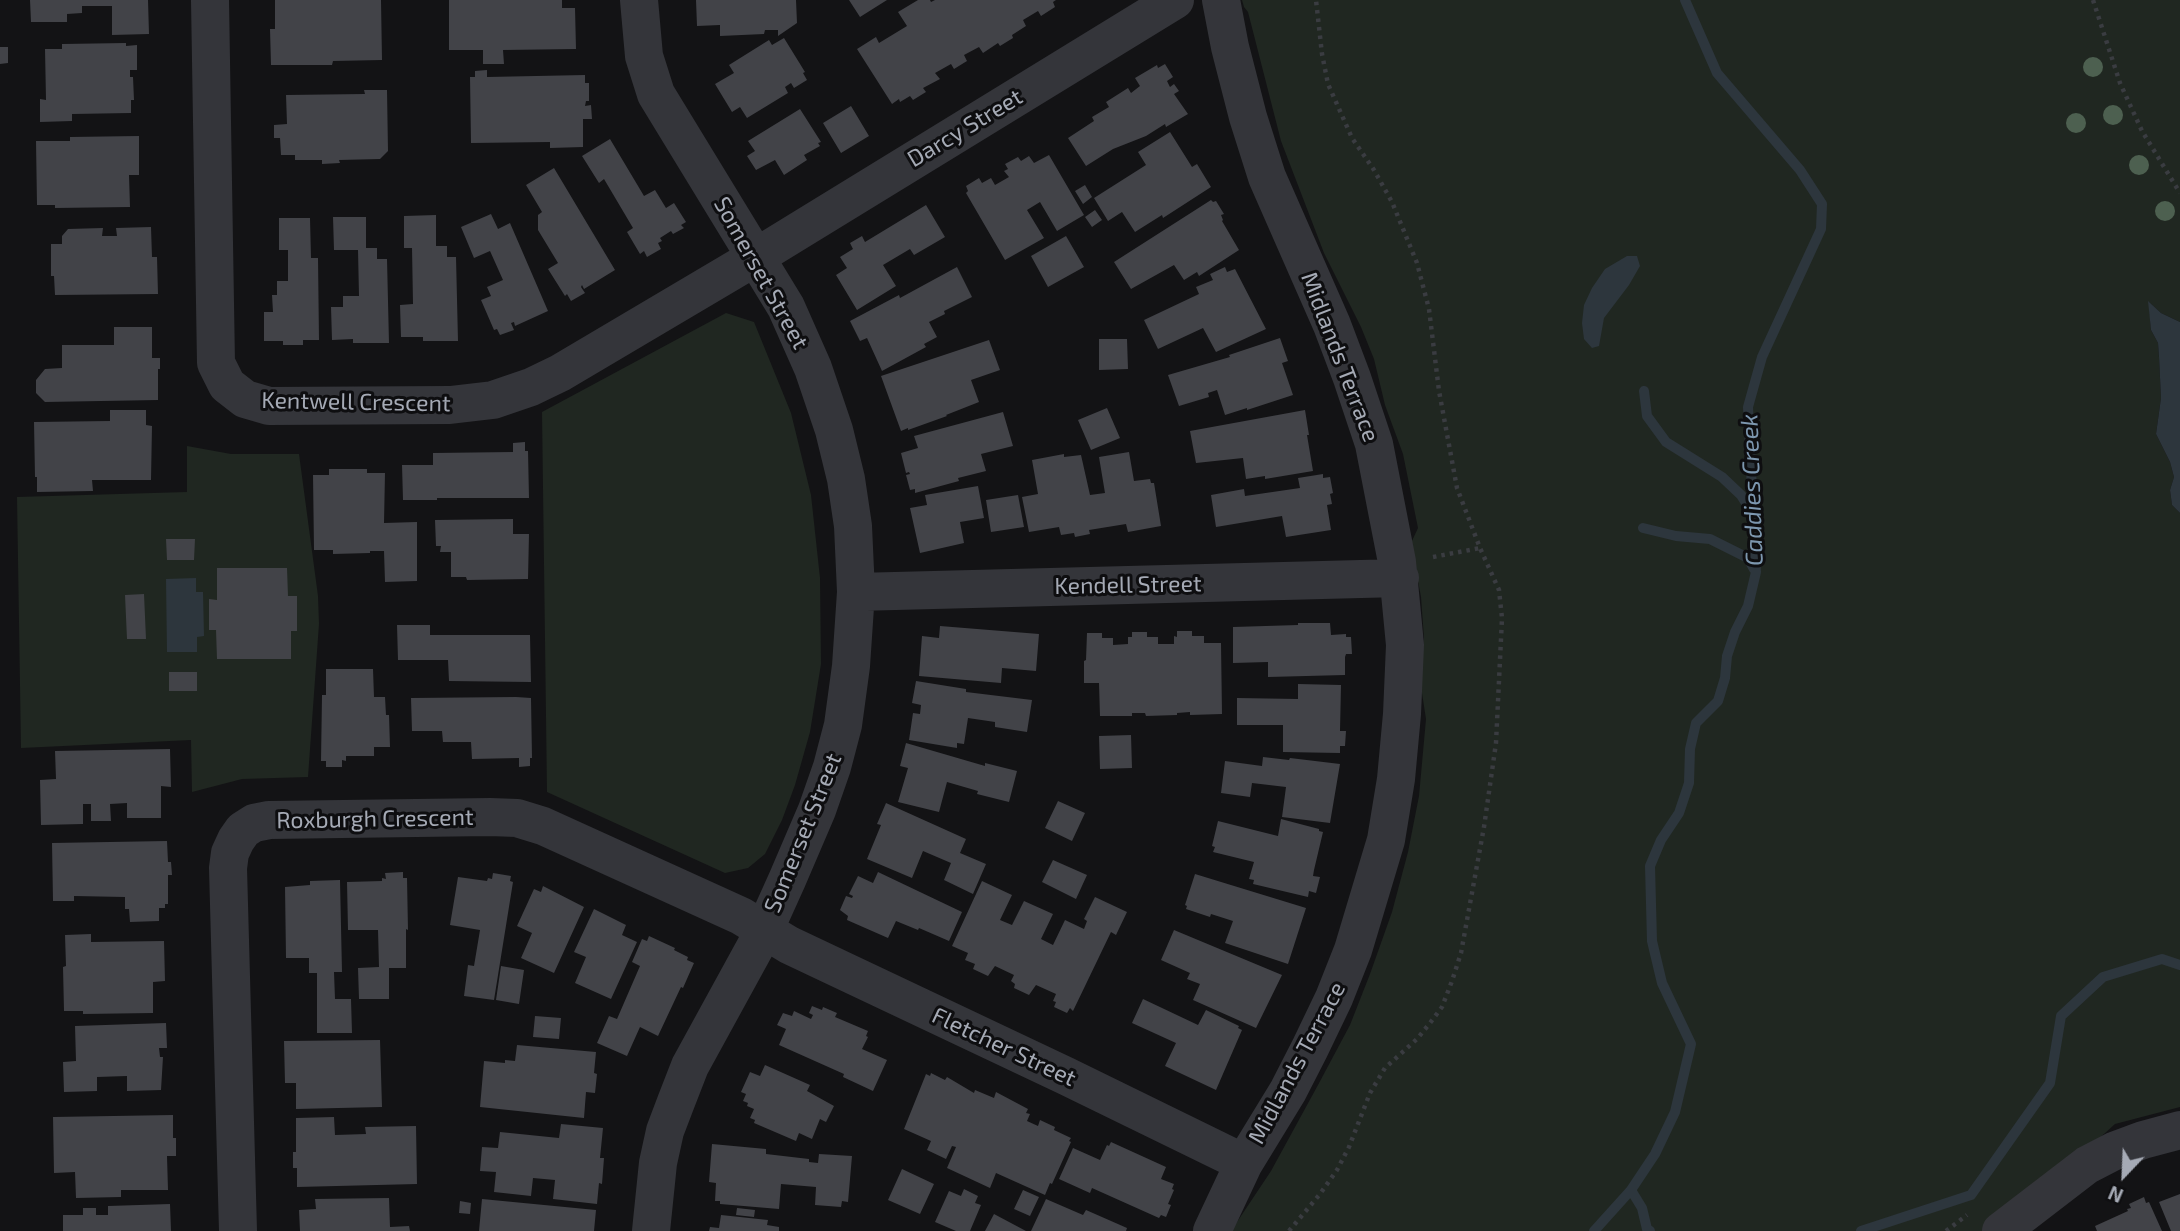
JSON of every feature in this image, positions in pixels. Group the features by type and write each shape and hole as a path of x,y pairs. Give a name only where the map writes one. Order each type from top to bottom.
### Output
{"street":[{"name":"Kentwell Crescent","path":"210,0 216,363 227,385 245,400 269,406 450,405 494,400 560,373 756,257"},
{"name":"Somerset Street","path":"639,0 644,56 656,94 786,307 813,368 834,430 846,479 856,592 851,666 843,725 817,810 764,931 690,1066 665,1131 658,1163 651,1231"},
{"name":"Darcy Street","path":"756,257 1175,0"},
{"name":"Midlands Terrace","path":"1212,1231 1244,1163 1288,1091 1334,998 1353,950 1385,840 1396,779 1413,569 1389,512 1374,444 1332,325 1267,177 1248,117 1221,0"},
{"name":"Kendell Street","path":"856,592 1413,569"},
{"name":"Roxburgh Crescent","path":"238,1231 228,868 230,853 236,840 243,830 254,823 309,819 517,818 542,826 729,910 764,931"},
{"name":"Fletcher Street","path":"764,931 1244,1163"},
{"path":"2001,1231 2087,1165 2125,1147 2180,1130"}],"path":[{"path":"2093,0 2120,83 2142,131 2180,194"},
{"path":"1413,569 1480,548"}],"shaded area":[{"path":"1242,0 2180,0 2180,322 2161,313 2149,302 2151,330 2158,343 2159,357 2161,398 2156,434 2170,462 2174,477 2170,490 2172,505 2180,513 2180,1107 2115,1124 1990,1231 1231,1231 1271,1171 1318,1085 1350,1025 1370,974 1392,912 1408,852 1419,796 1426,719 1420,680 1424,638 1421,597 1411,543 1418,528 1403,454 1385,405 1374,359 1324,253 1281,141 1248,12"},
{"path":"1627,256 1637,256 1640,266 1604,318 1599,346 1592,348 1584,339 1584,305 1605,269"},
{"path":"2148,301 2161,313 2180,322 2180,513 2172,505 2170,490 2174,477 2170,462 2156,434 2161,398 2159,357 2158,343 2151,330"},
{"path":"726,313 754,322 791,413 811,495 820,578 821,664 810,732 782,820 765,854 748,868 725,873 547,792 542,412"},
{"path":"187,446 231,454 299,454 318,596 319,624 308,777 242,779 192,792 191,740 21,748 17,497 187,492"},
{"path":"196,578 196,592 203,592 204,636 197,637 197,652 167,652 166,579"}],"building":[{"path":"30,0 148,0 149,34 112,35 112,6 82,6 82,13 67,14 67,22 31,22"},
{"path":"275,0 381,0 382,60 333,61 332,65 271,65 270,29 275,29"},
{"path":"449,0 562,0 562,8 575,8 576,49 503,50 504,64 483,64 483,50 449,50"},
{"path":"696,0 796,0 797,23 778,36 778,30 765,30 764,34 720,36 720,25 697,26"},
{"path":"849,0 887,0 860,17"},
{"path":"918,0 1056,0 1053,2 1055,7 1041,16 1038,11 1023,20 1026,26 1012,35 1013,38 1000,46 998,43 983,53 979,47 964,55 967,61 954,69 951,64 935,73 940,79 923,88 926,92 913,100 910,96 892,104 857,49 876,37 879,43 907,26 898,12"},
{"path":"784,38 807,80 794,88 791,83 785,87 788,93 747,118 740,107 732,112 715,84 734,73 729,65 769,40 772,45"},
{"path":"126,43 126,46 137,45 137,70 130,70 134,100 131,100 131,113 72,114 72,121 40,122 40,99 46,100 45,49 62,49 62,44"},
{"path":"0,47 8,47 8,63 0,64"},
{"path":"1165,64 1173,77 1167,81 1170,87 1174,84 1179,91 1174,94 1188,114 1166,127 1165,124 1146,136 1113,149 1086,166 1068,138 1094,121 1092,117 1109,107 1106,102 1128,88 1131,93 1140,86 1135,78 1157,65 1158,68"},
{"path":"487,70 487,77 585,75 585,83 589,83 589,101 586,101 585,106 591,105 592,119 583,119 583,147 550,148 550,142 471,143 470,77 475,77 475,71"},
{"path":"364,90 387,90 388,151 380,159 339,160 340,163 322,164 322,160 295,160 295,155 281,155 280,138 274,138 274,125 287,124 286,95 365,94"},
{"path":"851,106 869,136 841,153 823,123"},
{"path":"800,109 821,142 818,143 820,146 804,155 807,160 784,175 775,160 756,170 747,156 755,151 748,141"},
{"path":"1170,132 1192,167 1197,164 1211,187 1163,218 1162,215 1135,232 1122,212 1108,221 1094,198 1146,165 1138,152"},
{"path":"139,136 139,175 129,175 130,207 55,208 55,205 37,205 36,141 70,141 70,137"},
{"path":"610,139 644,196 655,190 666,208 674,203 686,222 681,225 684,228 673,234 671,231 660,238 662,241 658,243 661,249 647,257 644,251 640,254 627,232 633,228 604,179 599,183 582,156"},
{"path":"1049,155 1084,215 1057,231 1040,202 1027,210 1044,238 1005,260 966,193 966,186 979,178 982,183 991,178 995,185 1009,177 1004,171 1008,169 1005,164 1018,157 1021,161 1029,156 1034,163"},
{"path":"554,168 615,270 584,289 582,285 585,293 571,301 548,269 558,263 538,230 538,215 542,212 526,185"},
{"path":"1085,185 1092,197 1083,204 1075,191"},
{"path":"1211,200 1216,201 1224,214 1221,215 1222,221 1239,250 1199,276 1197,272 1184,280 1174,265 1131,289 1114,262"},
{"path":"926,205 945,237 914,255 910,249 883,265 896,286 857,310 836,275 847,268 840,257 853,249 850,243 862,236 865,242"},
{"path":"1095,210 1102,220 1092,227 1085,217"},
{"path":"491,214 498,229 510,223 548,311 515,326 514,322 511,323 514,330 500,335 497,329 494,330 481,300 491,296 487,287 503,280 490,251 474,258 461,227"},
{"path":"436,215 436,246 447,246 447,257 456,257 458,341 423,341 423,337 401,337 400,305 413,304 412,248 404,248 404,216"},
{"path":"333,217 366,217 366,248 377,248 377,259 387,259 389,343 353,343 353,339 332,340 331,307 343,307 343,296 359,296 358,250 334,250"},
{"path":"279,218 310,218 311,258 318,258 319,340 303,340 303,345 264,341 264,312 273,312 272,295 277,295 277,281 288,281 288,250 279,250"},
{"path":"151,227 152,257 157,257 158,294 55,295 54,276 51,276 51,244 62,244 62,236 68,229 103,228 102,236 117,236 116,228"},
{"path":"1066,236 1084,267 1048,287 1031,256"},
{"path":"957,267 972,297 929,322 937,337 924,344 926,347 882,371 867,338 860,341 850,321"},
{"path":"1225,267 1227,272 1235,269 1266,329 1216,352 1203,328 1158,349 1144,320 1199,294 1196,287 1213,280 1210,274"},
{"path":"114,327 152,327 152,358 160,358 158,400 45,402 36,393 36,380 45,369 62,368 62,345 114,345"},
{"path":"1280,338 1288,361 1282,363 1293,395 1225,415 1217,390 1208,393 1209,397 1179,406 1168,375 1230,357 1229,355"},
{"path":"1099,339 1127,339 1128,369 1099,370"},
{"path":"989,340 1000,370 971,380 979,402 901,431 881,376"},
{"path":"1107,408 1120,438 1091,450 1078,420"},
{"path":"110,410 146,410 146,425 152,426 151,480 92,480 93,491 37,492 34,422 110,421"},
{"path":"1305,410 1313,471 1265,479 1265,476 1246,479 1243,458 1196,463 1190,431"},
{"path":"1003,412 1013,446 981,454 986,471 915,493 915,489 910,490 906,475 910,474 906,473 901,453 918,448 914,436"},
{"path":"525,442 525,451 528,451 529,498 403,500 402,465 433,465 433,453 513,452 513,443"},
{"path":"1129,452 1134,481 1150,479 1151,483 1154,483 1161,526 1128,532 1126,524 1089,530 1090,534 1075,537 1074,533 1061,535 1059,527 1029,532 1022,497 1038,494 1032,460 1064,454 1064,457 1081,455 1090,495 1105,493 1099,457"},
{"path":"329,469 367,469 367,473 385,473 384,523 417,522 417,581 385,582 384,551 333,554 333,550 314,550 313,475 329,475"},
{"path":"1323,474 1323,478 1330,477 1333,493 1330,494 1332,504 1327,505 1331,530 1286,537 1282,516 1216,527 1211,495 1244,489 1245,496 1300,488 1298,478"},
{"path":"978,486 984,518 960,522 964,543 920,553 910,508 927,505 925,495"},
{"path":"1018,495 1024,527 991,532 986,500"},
{"path":"513,519 513,534 529,534 528,579 467,580 466,577 451,577 451,552 440,552 441,546 436,546 435,520"},
{"path":"166,539 195,539 194,560 167,560"},
{"path":"217,568 287,568 288,596 297,596 297,631 291,631 291,659 217,659 216,630 209,630 209,599 217,600"},
{"path":"144,594 146,639 127,639 125,595"},
{"path":"1330,623 1331,635 1346,634 1346,637 1351,637 1352,654 1346,654 1345,657 1345,675 1268,677 1268,662 1233,663 1233,627"},
{"path":"397,625 430,625 430,635 530,635 531,682 449,681 448,660 398,660"},
{"path":"940,626 1039,634 1036,671 1002,668 1001,683 919,676 922,636 939,638"},
{"path":"1177,631 1192,631 1192,636 1204,636 1204,643 1221,643 1222,714 1190,715 1190,712 1177,715 1146,716 1145,713 1132,713 1132,716 1100,716 1099,683 1084,683 1087,633 1102,633 1102,638 1113,638 1113,645 1128,644 1128,637 1132,637 1132,632 1147,632 1147,637 1158,637 1158,644 1174,644"},
{"path":"326,669 373,669 374,697 385,697 386,715 389,715 390,747 374,747 374,756 346,756 346,761 342,760 342,767 326,767 326,761 321,761 322,695 326,695"},
{"path":"169,672 197,672 197,691 169,691"},
{"path":"916,681 966,689 966,692 1032,700 1027,732 995,727 995,722 968,718 964,744 957,743 957,748 909,740 913,713 920,714 921,705 912,703"},
{"path":"1298,684 1341,685 1340,731 1346,731 1345,746 1340,746 1340,753 1283,752 1283,725 1237,725 1237,698 1298,699"},
{"path":"411,698 531,698 530,766 519,767 519,758 472,759 471,742 443,742 442,731 412,731"},
{"path":"1131,735 1132,768 1100,769 1099,736"},
{"path":"906,743 985,766 985,763 1017,771 1009,802 977,794 978,791 947,782 939,812 898,802 908,768 900,766"},
{"path":"170,749 171,787 161,786 161,818 127,818 127,803 110,804 111,821 91,821 91,804 83,804 83,824 41,825 40,780 56,779 55,751"},
{"path":"1263,757 1340,764 1330,823 1282,817 1286,787 1252,783 1250,797 1221,793 1225,761 1262,766"},
{"path":"1058,801 1085,813 1072,841 1045,828"},
{"path":"886,803 966,839 960,853 986,864 973,894 944,880 951,863 923,851 912,878 867,859 881,825 877,824"},
{"path":"1281,819 1323,832 1313,876 1320,877 1316,893 1309,891 1308,897 1253,884 1254,880 1249,879 1254,862 1213,852 1218,821 1278,836"},
{"path":"167,841 172,875 168,875 168,904 165,904 165,908 159,908 159,921 130,922 129,909 125,909 125,897 74,896 74,901 53,901 52,843"},
{"path":"1053,860 1087,875 1076,899 1042,882"},
{"path":"403,872 403,878 407,878 406,968 389,968 389,999 359,999 358,968 379,967 378,930 348,930 347,882 382,881 382,878 386,879 385,873"},
{"path":"878,872 962,912 949,941 896,921 888,938 847,920 848,916 840,910 846,896 852,898 849,894 858,876 873,883"},
{"path":"493,873 511,876 510,881 513,882 494,1000 464,996 468,965 474,966 480,930 450,925 458,877 487,881 488,878 492,879"},
{"path":"1195,874 1306,908 1288,964 1225,943 1233,921 1186,909"},
{"path":"340,880 342,972 334,972 335,999 351,999 352,1033 317,1033 317,973 309,973 309,958 286,958 285,887 310,885 310,881"},
{"path":"982,881 1012,895 1000,920 1012,925 1024,901 1053,914 1041,939 1053,945 1065,920 1084,929 1087,921 1084,919 1095,897 1127,912 1116,935 1111,932 1073,1011 1070,1008 1067,1013 1054,1007 1056,994 1036,985 1029,995 1014,988 1015,984 1011,981 1014,975 995,966 988,976 973,969 975,964 965,960 968,953 952,946"},
{"path":"543,886 584,907 554,973 521,958 532,933 517,926 534,889 541,892"},
{"path":"594,909 626,925 622,935 637,942 611,999 575,983 586,957 574,952"},
{"path":"1174,930 1282,975 1256,1028 1193,1000 1200,984 1187,979 1190,973 1161,960"},
{"path":"91,934 91,942 164,941 165,981 153,982 153,1013 83,1014 83,1011 64,1011 65,935"},
{"path":"649,936 675,948 674,950 694,963 658,1036 640,1027 627,1056 597,1043 609,1016 617,1019 640,966 632,962 642,939 647,941"},
{"path":"501,966 524,970 519,1004 496,1000"},
{"path":"1143,999 1198,1025 1206,1010 1239,1026 1242,1030 1216,1090 1165,1066 1176,1043 1132,1023"},
{"path":"812,1006 837,1013 835,1017 868,1031 862,1049 887,1060 873,1091 843,1077 844,1074 779,1045 786,1029 777,1025 783,1013 792,1016 794,1011 811,1019 813,1015 809,1013"},
{"path":"535,1016 561,1018 559,1039 533,1037"},
{"path":"166,1023 167,1048 159,1048 160,1057 163,1057 161,1090 127,1091 127,1076 97,1077 97,1091 64,1092 63,1062 76,1061 75,1026"},
{"path":"380,1040 382,1107 296,1109 296,1083 285,1083 284,1041"},
{"path":"517,1045 596,1052 595,1093 586,1092 584,1118 480,1107 484,1061 515,1061"},
{"path":"765,1065 810,1085 807,1091 834,1106 826,1122 820,1119 812,1139 799,1133 796,1141 754,1123 755,1120 750,1118 754,1109 743,1101 746,1094 741,1092 750,1072 760,1076"},
{"path":"931,1073 945,1080 947,1077 974,1093 975,1090 994,1098 996,1092 1028,1109 1026,1113 1030,1114 1027,1121 1038,1126 1040,1120 1071,1138 1045,1195 996,1173 990,1188 947,1168 956,1147 952,1146 946,1159 927,1150 931,1141 904,1129 926,1074 930,1076"},
{"path":"173,1115 176,1156 167,1156 168,1190 121,1190 121,1197 76,1198 75,1172 54,1173 53,1117"},
{"path":"334,1117 335,1135 366,1134 365,1127 416,1126 417,1184 297,1187 297,1168 293,1168 296,1118"},
{"path":"561,1124 603,1128 600,1158 604,1158 602,1184 599,1183 597,1204 553,1199 555,1180 533,1178 531,1196 494,1192 496,1172 480,1171 482,1147 498,1148 500,1132 559,1138"},
{"path":"1111,1142 1166,1167 1161,1179 1174,1184 1174,1190 1166,1217 1161,1215 1159,1218 1092,1188 1090,1193 1059,1179 1073,1148 1100,1160"},
{"path":"712,1144 766,1149 766,1154 809,1159 809,1162 818,1163 819,1154 852,1156 848,1202 842,1201 841,1207 815,1205 816,1187 781,1184 779,1209 720,1204 720,1201 715,1201 716,1183 709,1182"},
{"path":"902,1169 934,1184 920,1214 888,1200"},
{"path":"964,1189 978,1196 975,1203 981,1205 970,1231 956,1231 935,1222 949,1191 961,1196"},
{"path":"1023,1190 1039,1197 1030,1216 1014,1209"},
{"path":"2180,1194 2180,1231 2171,1231 2159,1202"},
{"path":"2144,1197 2162,1231 2097,1231 2095,1226 2128,1211 2127,1209 2131,1208 2129,1204"},
{"path":"389,1198 390,1227 409,1226 410,1231 300,1231 299,1210 316,1209 315,1199"},
{"path":"482,1199 596,1210 594,1231 479,1231"},
{"path":"1046,1199 1083,1215 1086,1210 1127,1228 1126,1231 1031,1231"},
{"path":"460,1201 471,1203 470,1214 459,1213"},
{"path":"170,1204 171,1231 63,1231 63,1215 83,1215 83,1208 96,1208 96,1215 108,1215 108,1206"},
{"path":"737,1208 755,1210 754,1217 736,1215"},
{"path":"994,1214 1026,1231 985,1231"},
{"path":"721,1215 768,1220 767,1225 779,1227 779,1231 709,1231 710,1227 719,1228"}],"waterway":[{"name":"Caddies Creek","path":"1594,1231 1631,1190 1655,1154 1675,1112 1691,1044 1662,983 1652,941 1650,866 1661,840 1679,813 1689,783 1690,749 1696,723 1718,701 1725,678 1727,656 1748,606 1756,572 1748,407 1762,357 1821,229 1822,204 1800,170 1717,73 1685,0"},
{"path":"1644,391 1647,416 1666,442 1722,477 1741,495 1753,514"},
{"path":"1643,528 1676,536 1710,539 1748,558 1754,569"},
{"path":"1861,1231 1971,1195 2050,1083 2061,1016 2103,977 2162,959 2180,965"},
{"path":"1631,1190 1642,1208 1647,1229 1650,1231"}]}
